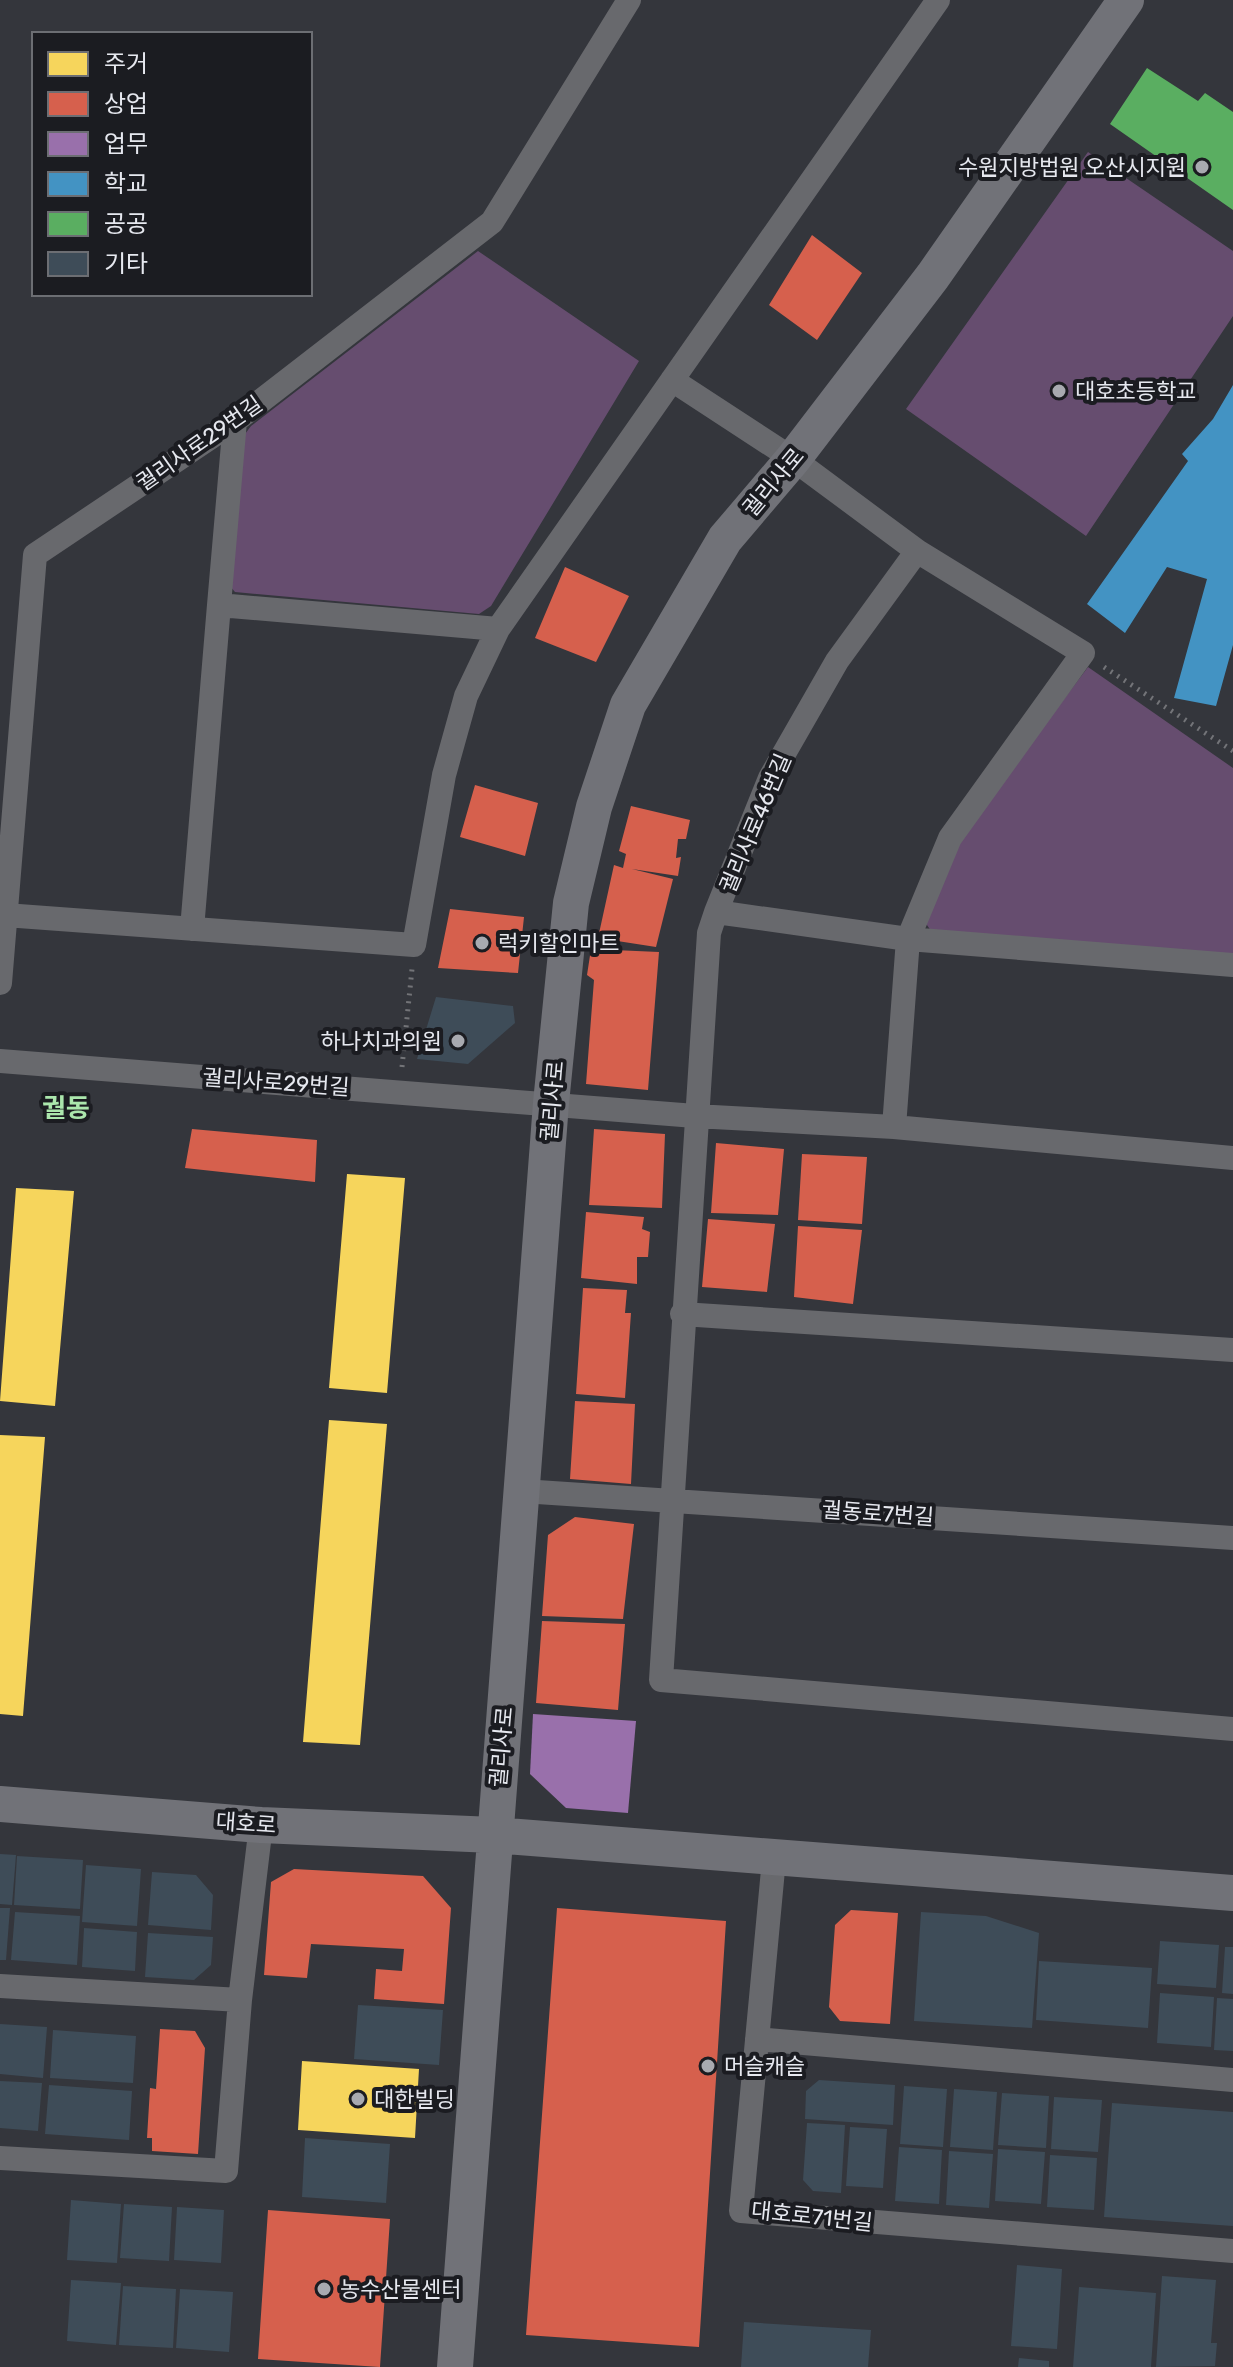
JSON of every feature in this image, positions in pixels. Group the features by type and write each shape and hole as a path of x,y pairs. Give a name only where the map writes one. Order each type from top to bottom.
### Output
{"street":[{"name":"궐리사로29번길","path":"0,983 35,555 235,421 492,222 629,0"},
{"path":"5,915 414,945 444,775 466,696 498,629 938,0"},
{"name":"궐리사로","path":"455,2367 551,1103 571,903 594,807 628,705 725,539 793,459 933,276 1126,0"},
{"path":"672,380 793,459 917,551 1083,653 950,838 908,939 894,1127"},
{"path":"192,929 235,421"},
{"name":"궐리사로46번길","path":"917,551 837,661 770,778 716,912 908,939 1233,965"},
{"path":"219,605 498,629"},
{"path":"716,912 709,933 695,1116 661,1680 1233,1729"},
{"name":"궐리사로29번길","path":"0,1061 695,1116 894,1127 1233,1158"},
{"path":"682,1314 1233,1350"},
{"name":"궐동로7번길","path":"522,1491 1233,1538"},
{"name":"대호로","path":"0,1804 261,1825 493,1835 1233,1893"},
{"path":"0,2158 226,2171 240,2000 261,1825"},
{"name":"대호로71번길","path":"774,1859 741,2211 1233,2251"},
{"path":"0,1986 240,2000"},
{"path":"757,2039 1233,2080"}],"path":[{"path":"1083,653 1233,751"},
{"path":"399,1092 414,945"}],"shaded area":[{"path":"1088,152 1233,251 1233,316 1086,536 906,409"},
{"path":"478,251 639,361 491,606 479,614 235,592 229,585 242,438 251,426"},
{"path":"1088,667 1233,768 1233,955 931,931 925,922 960,838"}],"building: 주거":[{"path":"347,1174 405,1178 387,1393 329,1388"},
{"path":"16,1188 74,1191 55,1406 0,1401"},
{"path":"329,1420 387,1424 360,1745 303,1742"},
{"path":"0,1435 45,1437 23,1716 0,1714"},
{"name":"대한빌딩","path":"302,2061 419,2069 415,2138 298,2130"}],"building: 상업":[{"path":"812,235 862,273 817,340 769,305"},
{"path":"565,567 629,596 596,662 535,638"},
{"path":"475,785 538,803 525,856 460,837"},
{"path":"631,806 690,820 686,839 678,839 676,858 681,857 678,876 632,869 673,879 656,947 598,938 614,865 623,868 626,854 619,851"},
{"name":"럭키할인마트","path":"450,909 524,917 518,973 438,968"},
{"path":"591,949 659,952 648,1090 586,1084 594,980 587,975"},
{"path":"192,1129 317,1140 315,1182 185,1168"},
{"path":"594,1129 665,1134 662,1208 589,1205"},
{"path":"716,1143 784,1149 778,1215 711,1213"},
{"path":"802,1154 867,1157 862,1224 798,1220"},
{"path":"586,1212 644,1217 642,1229 650,1232 648,1257 637,1257 637,1284 581,1278"},
{"path":"708,1219 775,1224 767,1292 702,1287"},
{"path":"798,1226 862,1230 853,1304 794,1297"},
{"path":"583,1288 627,1290 625,1313 631,1313 625,1398 576,1394"},
{"path":"575,1401 635,1404 631,1484 570,1479"},
{"path":"575,1517 634,1524 623,1619 542,1616 548,1535"},
{"path":"542,1621 625,1624 618,1710 536,1703"},
{"path":"294,1869 423,1876 451,1908 444,2004 374,1999 376,1969 402,1971 404,1949 311,1944 307,1978 264,1975 271,1882"},
{"path":"557,1908 726,1921 699,2347 526,2335"},
{"path":"851,1910 898,1913 890,2024 840,2021 829,2007 835,1925"},
{"path":"160,2029 195,2031 205,2048 198,2154 152,2151 152,2138 147,2138 150,2088 156,2089"},
{"name":"농수산물센터","path":"268,2210 390,2219 380,2367 258,2359"}],"building: 업무":[{"path":"533,1714 636,1721 628,1813 566,1808 530,1774"}],"building: 학교":[{"path":"1233,385 1233,645 1216,706 1174,698 1207,579 1167,567 1125,633 1087,604 1188,461 1182,454 1213,419"}],"building: 공공":[{"name":"수원지방법원 오산시지원","path":"1147,68 1198,101 1205,93 1233,112 1233,210 1110,124"}],"building: 기타":[{"name":"하나치과의원","path":"436,997 513,1006 515,1023 468,1064 417,1059"},
{"path":"0,1854 16,1855 12,1905 0,1904"},
{"path":"17,1856 83,1860 80,1909 14,1905"},
{"path":"86,1865 141,1869 137,1926 82,1922"},
{"path":"152,1872 196,1875 213,1895 211,1930 148,1925"},
{"path":"0,1908 10,1908 6,1960 0,1960"},
{"path":"15,1912 80,1916 77,1965 11,1960"},
{"path":"921,1912 986,1916 1039,1933 1032,2028 914,2021"},
{"path":"84,1928 137,1932 135,1971 82,1967"},
{"path":"148,1933 213,1937 211,1965 194,1980 145,1977"},
{"path":"1160,1941 1219,1945 1216,1988 1157,1984"},
{"path":"1225,1947 1233,1947 1233,1994 1222,1993"},
{"path":"1039,1961 1152,1968 1148,2028 1036,2020"},
{"path":"1160,1993 1214,1997 1211,2047 1157,2043"},
{"path":"1217,1998 1233,1999 1233,2051 1214,2050"},
{"path":"358,2005 443,2010 439,2065 354,2059"},
{"path":"0,2024 47,2027 43,2078 0,2074"},
{"path":"53,2030 136,2036 133,2083 50,2078"},
{"path":"819,2080 895,2085 893,2125 805,2119 806,2091"},
{"path":"0,2081 42,2083 38,2131 0,2128"},
{"path":"49,2085 132,2091 129,2140 45,2134"},
{"path":"904,2086 947,2089 943,2147 900,2144"},
{"path":"954,2089 997,2092 993,2150 950,2147"},
{"path":"1002,2093 1049,2096 1046,2148 998,2145"},
{"path":"1054,2097 1102,2100 1098,2152 1051,2149"},
{"path":"1112,2103 1233,2112 1233,2226 1104,2217"},
{"path":"807,2123 845,2125 841,2193 813,2191 803,2180"},
{"path":"850,2127 887,2129 883,2188 846,2186"},
{"path":"305,2138 390,2144 386,2203 302,2197"},
{"path":"899,2147 942,2150 939,2204 895,2201"},
{"path":"998,2149 1045,2152 1041,2204 995,2201"},
{"path":"949,2151 993,2154 989,2208 946,2205"},
{"path":"1050,2155 1097,2158 1094,2210 1047,2207"},
{"path":"71,2200 121,2204 117,2263 67,2260"},
{"path":"124,2204 172,2207 169,2261 120,2258"},
{"path":"177,2207 224,2210 221,2263 174,2260"},
{"path":"1017,2265 1062,2269 1057,2349 1011,2346"},
{"path":"1162,2276 1216,2280 1211,2343 1217,2343 1215,2366 1156,2367"},
{"path":"71,2280 121,2283 116,2345 67,2341"},
{"path":"123,2286 176,2289 173,2348 119,2345"},
{"path":"1079,2287 1156,2293 1151,2367 1073,2367"},
{"path":"180,2289 233,2292 229,2352 176,2348"},
{"path":"744,2322 871,2330 868,2367 741,2367"},
{"path":"1019,2358 1049,2361 1049,2367 1018,2367"}],"place":[{"name":"수원지방법원 오산시지원","path":"1202,167"},
{"name":"대호초등학교","path":"1059,391"},
{"name":"럭키할인마트","path":"482,943"},
{"name":"하나치과의원","path":"458,1041"},
{"name":"머슬캐슬","path":"708,2066"},
{"name":"대한빌딩","path":"358,2099"},
{"name":"농수산물센터","path":"324,2289"}],"district":[{"name":"궐동","path":"66,1108"}]}
